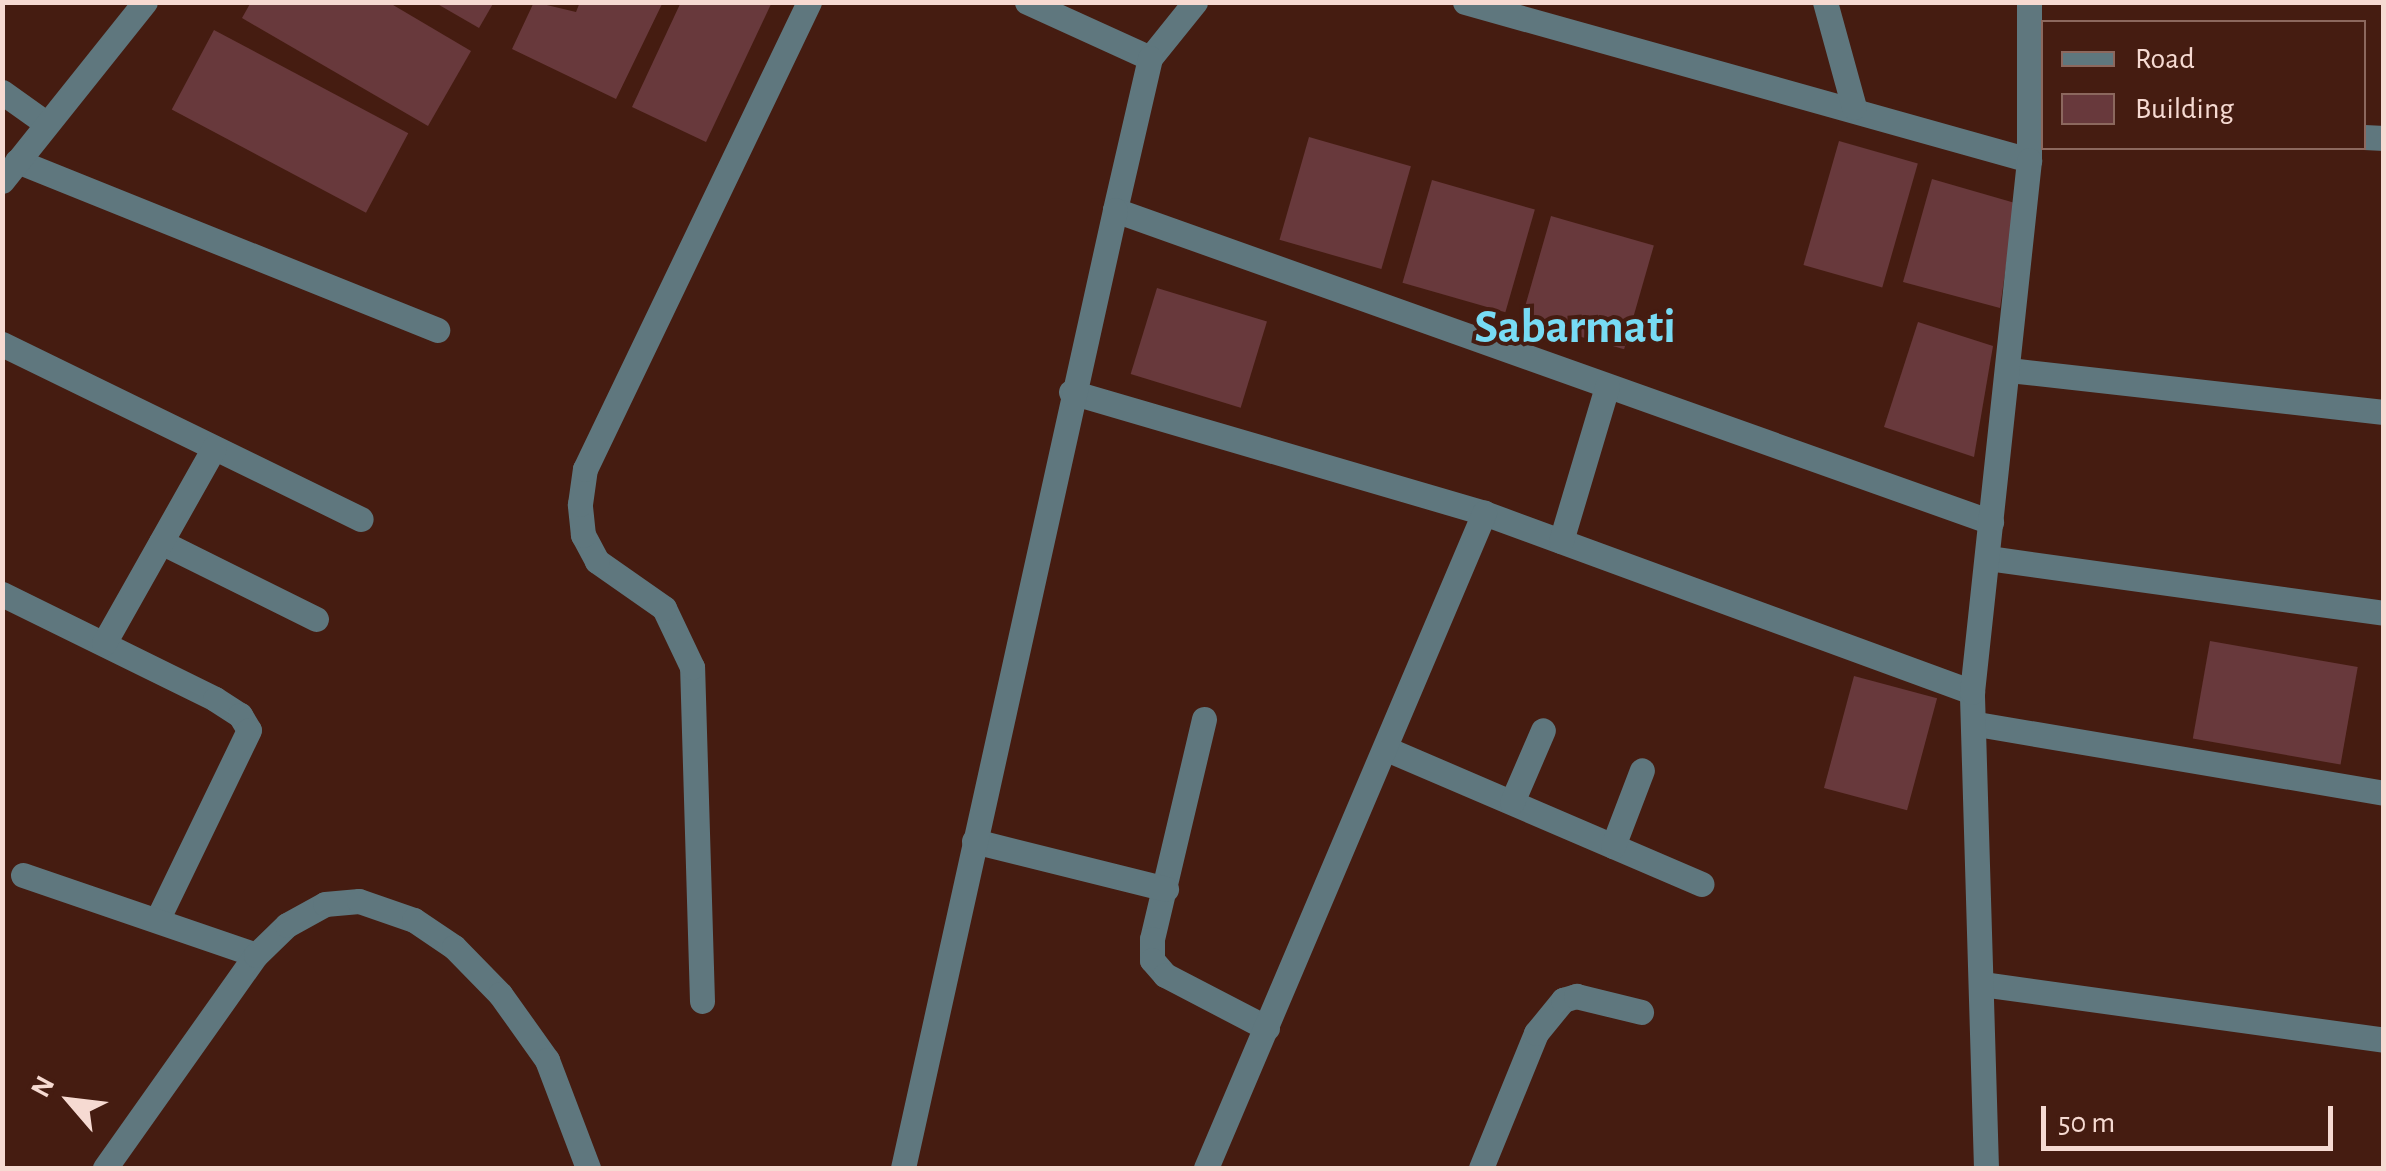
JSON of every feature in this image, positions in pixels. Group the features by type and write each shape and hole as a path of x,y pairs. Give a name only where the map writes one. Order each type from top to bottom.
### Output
{"street":[{"path":"146,2 10,171 437,330"},
{"path":"702,1002 692,667 664,608 596,561 583,535 580,504 585,469 809,2"},
{"path":"1027,2 1150,58"},
{"path":"903,1168 1071,392 1150,58 1195,2"},
{"path":"1466,2 1854,107 2028,160"},
{"path":"1825,2 1854,107"},
{"path":"1986,1168 1976,724 1972,692 2036,111 2029,2"},
{"path":"2,92 47,124"},
{"path":"1115,210 1991,522"},
{"path":"2,344 362,519"},
{"path":"2010,370 2384,412"},
{"path":"1561,542 1607,387"},
{"path":"1071,392 1484,513 1972,692"},
{"path":"104,644 214,448"},
{"path":"1206,1168 1389,750 1484,513"},
{"path":"161,542 316,619"},
{"path":"1988,558 2384,613"},
{"path":"2,594 215,699 240,715 249,730 158,918"},
{"path":"1204,719 1152,960 1165,975 1267,1028"},
{"path":"1976,724 2384,793"},
{"path":"1512,802 1543,730"},
{"path":"1389,750 1701,884"},
{"path":"1613,846 1642,770"},
{"path":"974,841 1166,889"},
{"path":"23,875 158,918 256,955"},
{"path":"105,1168 256,955 287,924 325,904 360,900 414,920 454,946 500,994 547,1060 588,1168"},
{"path":"1982,984 2384,1040"},
{"path":"1481,1168 1536,1033 1564,1000 1576,996 1641,1012"}],"building":[{"path":"251,2 388,2 471,51 428,126 242,18"},
{"path":"434,2 494,2 479,28"},
{"path":"534,2 576,12 580,2 663,2 616,99 512,49"},
{"path":"681,2 772,2 706,142 632,107"},
{"path":"214,30 408,133 366,213 172,109"},
{"path":"1309,137 1411,166 1381,269 1280,240"},
{"path":"1839,141 1918,164 1882,288 1803,265"},
{"path":"1932,179 2015,203 2000,308 1903,282"},
{"path":"1432,180 1535,209 1505,312 1403,283"},
{"path":"1551,216 1654,245 1624,349 1521,320"},
{"path":"1157,288 1267,322 1241,408 1131,374"},
{"path":"1918,322 1993,346 1974,457 1884,427"},
{"path":"2210,641 2358,667 2341,765 2193,738"},
{"path":"1854,676 1937,698 1907,810 1824,788"}],"district":[{"name":"Sabarmati","path":"1575,329"}]}
